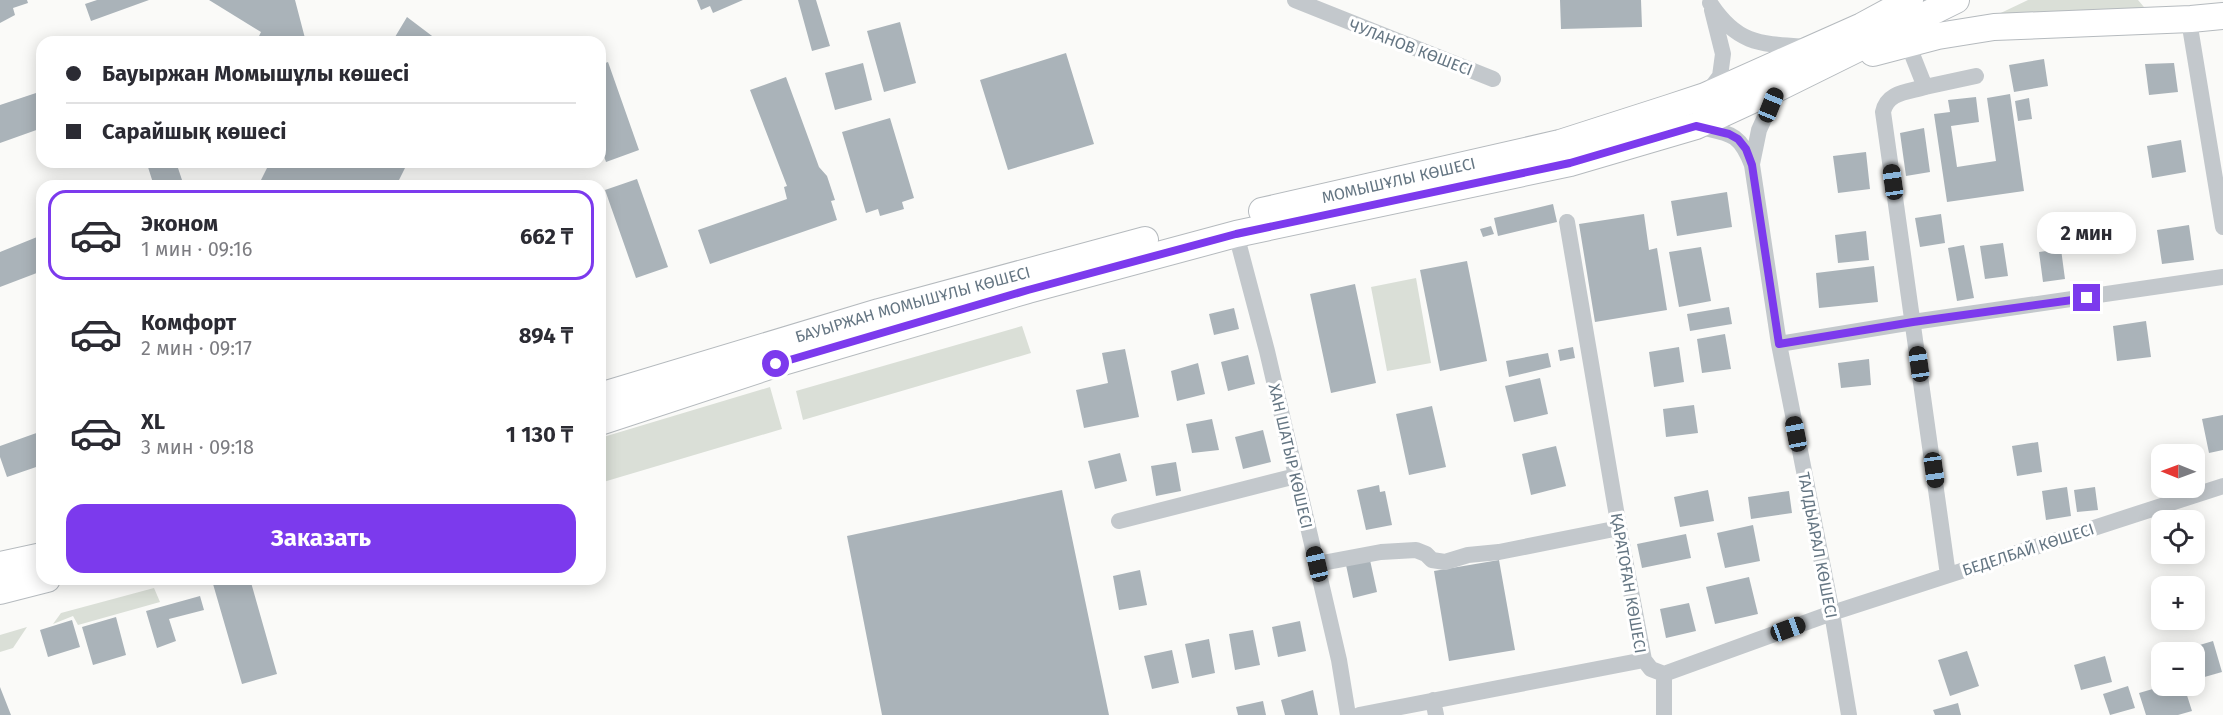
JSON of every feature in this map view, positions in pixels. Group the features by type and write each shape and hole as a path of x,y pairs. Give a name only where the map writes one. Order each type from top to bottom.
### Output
{"main road":[{"path":"1815,57 1862,26 1910,0"},
{"name":"БАУЫРЖАН МОМЫШҰЛЫ КӨШЕСІ","path":"606,420 788,360 1028,290 1236,234 1570,163 1696,126 1778,88 1815,57 1956,0"},
{"path":"1815,57 1908,44 1938,36 1994,27 2191,20 2223,16"},
{"name":"МОМЫШҰЛЫ КӨШЕСІ","path":"1088,255 1230,218 1560,144 1815,57"},
{"name":"БАУЫРЖАН МОМЫШҰЛЫ КӨШЕСІ","path":"606,394 879,312 1088,255"},
{"path":"0,558 36,563"},
{"path":"0,566 36,564"},
{"path":"0,591 36,568"}],"street":[{"name":"ЧУЛАНОВ КӨШЕСІ","path":"1295,0 1493,79"},
{"path":"1710,1 1730,28 1751,40 1815,57"},
{"path":"1705,96 1720,76 1723,54 1710,1"},
{"path":"2191,20 2223,227"},
{"path":"1908,44 1925,87"},
{"path":"1948,575 1883,112 1885,103 1895,95 1976,76"},
{"path":"1752,165 1759,130 1778,88"},
{"name":"ТАЛДЫАРАЛ КӨШЕСІ","path":"1696,126 1729,134 1738,139 1746,149 1752,165 1779,344 1832,613 1849,715"},
{"name":"ҚАРАТОҒАН КӨШЕСІ","path":"1359,715 1435,708 1644,660 1567,222"},
{"name":"ХАН ШАТЫР КӨШЕСІ","path":"1236,234 1317,564 1339,660 1348,715"},
{"path":"1779,344 2223,277"},
{"path":"1119,522 1296,476"},
{"name":"БЕДЕЛБАЙ КӨШЕСІ","path":"1664,674 1832,613 2223,486"},
{"path":"1317,564 1381,552 1416,550 1426,554 1432,560 1445,562 1468,555 1498,552 1619,528"},
{"path":"1644,660 1651,669 1664,674 1664,715"}],"shaded area":[{"path":"2028,0 2138,0 2149,13 1984,21"},
{"path":"1416,278 1431,363 1387,371 1371,287"},
{"path":"1022,326 1031,353 803,420 796,391"},
{"path":"770,387 782,429 606,481 606,436"},
{"path":"154,588 160,602 78,625 73,616 53,624 61,613"},
{"path":"27,627 13,648 0,652 0,635"}],"building":[{"path":"0,0 27,0 28,3 13,8 15,15 0,23"},
{"path":"97,0 149,0 91,21 85,4"},
{"path":"209,0 295,0 304,36 259,36 261,32"},
{"path":"697,0 743,0 713,13 710,6 701,10"},
{"path":"798,0 816,0 830,46 812,51"},
{"path":"1560,0 1641,0 1642,27 1561,29"},
{"path":"407,17 432,36 396,36"},
{"path":"900,22 916,83 884,92 867,31"},
{"path":"1066,53 1094,144 1008,170 980,80"},
{"path":"2044,59 2048,86 2014,92 2009,65"},
{"path":"608,62 639,150 606,162 606,63"},
{"path":"863,63 872,100 835,110 825,73"},
{"path":"2174,63 2178,92 2149,95 2145,64"},
{"path":"786,77 819,167 827,176 835,200 831,201 837,220 710,264 698,230 787,199 784,187 787,186 750,90"},
{"path":"36,93 36,130 0,143 0,105"},
{"path":"2010,94 2024,191 1947,202 1934,114 1950,112 1948,100 1976,97 1979,122 1951,126 1957,167 1996,161 1987,98"},
{"path":"2029,98 2032,119 2018,121 2015,101"},
{"path":"890,118 914,198 902,202 904,209 880,216 878,209 866,213 842,132"},
{"path":"1924,128 1930,172 1906,176 1900,133"},
{"path":"2181,140 2186,172 2152,178 2147,146"},
{"path":"1866,152 1870,189 1838,193 1833,156"},
{"path":"148,168 178,168 182,180 152,180"},
{"path":"267,168 405,168 399,180 261,180"},
{"path":"637,179 668,267 636,278 606,190"},
{"path":"1727,192 1732,227 1677,236 1671,201"},
{"path":"1553,204 1557,222 1498,236 1494,218"},
{"path":"1644,214 1649,250 1657,248 1667,310 1595,322 1579,224"},
{"path":"1941,214 1945,243 1920,247 1915,218"},
{"path":"2189,225 2194,260 2162,264 2157,230"},
{"path":"1491,226 1494,234 1483,237 1480,229"},
{"path":"1866,231 1869,260 1838,263 1835,235"},
{"path":"36,237 36,273 0,287 0,252"},
{"path":"2003,243 2008,276 1985,279 1980,246"},
{"path":"1964,245 1974,298 1957,301 1948,248"},
{"path":"1701,247 1711,301 1679,307 1669,252"},
{"path":"2061,249 2065,279 2043,282 2039,252"},
{"path":"1467,261 1487,361 1440,371 1420,270"},
{"path":"1874,266 1878,302 1819,308 1816,273"},
{"path":"1355,284 1376,383 1331,393 1310,294"},
{"path":"1729,307 1732,324 1690,331 1687,314"},
{"path":"1234,308 1239,329 1214,335 1209,314"},
{"path":"2146,321 2151,357 2117,361 2113,326"},
{"path":"1725,334 1731,369 1702,373 1697,339"},
{"path":"1573,347 1575,358 1560,361 1558,350"},
{"path":"1679,347 1684,382 1654,387 1649,352"},
{"path":"1125,349 1139,417 1084,428 1076,390 1108,383 1102,353"},
{"path":"1548,353 1551,367 1509,377 1506,361"},
{"path":"1248,355 1255,384 1228,391 1221,362"},
{"path":"1869,359 1871,385 1841,388 1838,363"},
{"path":"1198,363 1205,394 1177,401 1171,371"},
{"path":"1540,378 1548,414 1514,422 1505,386"},
{"path":"1694,405 1698,433 1666,437 1663,409"},
{"path":"1432,406 1446,467 1409,475 1396,414"},
{"path":"2223,415 2223,450 2209,453 2202,419"},
{"path":"1212,419 1219,450 1192,453 1186,424"},
{"path":"1263,430 1271,462 1243,469 1235,437"},
{"path":"36,433 36,467 7,477 0,457 0,446"},
{"path":"2038,442 2042,472 2017,476 2012,446"},
{"path":"1556,446 1566,486 1531,495 1522,454"},
{"path":"1120,453 1127,481 1095,489 1088,461"},
{"path":"1176,462 1181,491 1156,496 1151,466"},
{"path":"1379,485 1380,492 1385,491 1392,525 1366,530 1357,490"},
{"path":"2067,487 2071,516 2046,520 2042,491"},
{"path":"2095,487 2098,510 2077,512 2074,490"},
{"path":"1062,490 1109,715 882,715 847,536"},
{"path":"1708,490 1714,521 1680,527 1674,497"},
{"path":"1789,491 1792,513 1751,519 1748,497"},
{"path":"1753,525 1760,561 1725,568 1717,533"},
{"path":"1686,534 1691,558 1642,568 1637,544"},
{"path":"1370,560 1377,592 1353,598 1346,565"},
{"path":"1499,560 1515,650 1449,661 1434,571"},
{"path":"1140,570 1147,605 1119,610 1113,576"},
{"path":"1749,577 1758,614 1715,624 1706,587"},
{"path":"213,585 252,585 277,674 242,684"},
{"path":"200,596 204,610 169,619 176,641 157,648 146,611"},
{"path":"1689,603 1696,631 1666,638 1660,609"},
{"path":"116,617 126,655 93,665 82,627"},
{"path":"72,620 80,647 48,657 40,630"},
{"path":"1300,621 1306,651 1278,657 1272,627"},
{"path":"1253,630 1260,665 1235,670 1229,634"},
{"path":"1209,639 1215,673 1192,678 1185,644"},
{"path":"2213,641 2222,672 2205,677 2205,643"},
{"path":"1172,650 1179,683 1152,689 1144,656"},
{"path":"1967,651 1979,686 1950,696 1938,660"},
{"path":"2105,656 2112,682 2081,690 2074,665"},
{"path":"2128,686 2135,708 2110,715 2103,694"},
{"path":"0,687 11,715 0,715"},
{"path":"1313,690 1318,715 1285,715 1281,700"},
{"path":"2151,690 2151,696 2187,696 2192,711 2178,715 2146,715 2139,693"},
{"path":"1263,701 1266,715 1238,715 1236,707"},
{"path":"1958,703 1961,715 1935,715 1933,710"}],"route":[{"path":"776,364 1028,290 1236,234 1570,163 1696,126 1729,134 1738,139 1746,149 1752,165 1779,344 1913,322 2087,298"}]}
